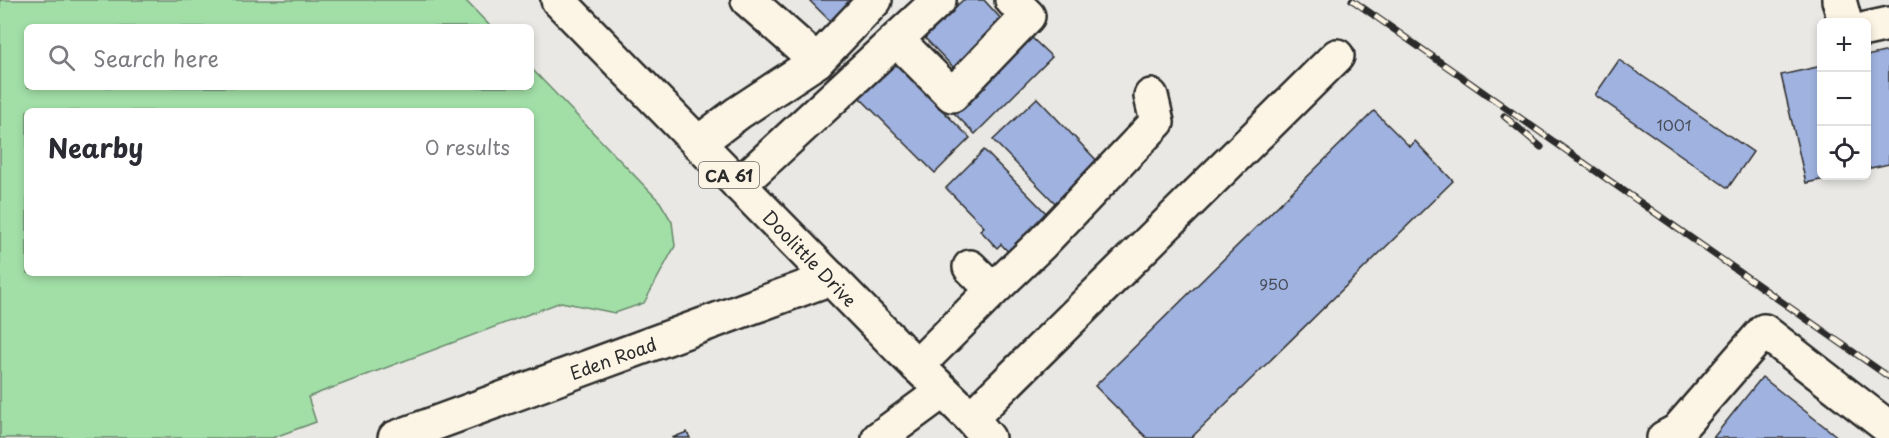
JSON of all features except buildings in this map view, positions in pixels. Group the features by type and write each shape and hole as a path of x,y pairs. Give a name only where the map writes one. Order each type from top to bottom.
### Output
{"main road":[{"name":"Doolittle Drive","path":"558,0 979,428"},
{"path":"748,0 817,61"},
{"path":"698,143 738,113 817,61 875,0"},
{"path":"739,186 939,0"},
{"path":"897,40 952,95 1028,16 1012,0"},
{"path":"1839,0 1844,18"},
{"path":"1871,28 1889,24"},
{"path":"979,428 1337,56"},
{"path":"917,366 1042,243 1157,122 1151,96"},
{"path":"970,267 993,290"},
{"name":"Eden Road","path":"395,438 831,278"},
{"path":"1664,438 1677,431 1764,331 1889,428"},
{"path":"879,438 943,391"}],"green space":[{"path":"0,0 465,0 488,24 24,24 24,90 534,90 534,71 660,202 672,222 675,246 644,303 615,313 561,302 308,397 316,422 272,438 0,438"}],"railway":[{"path":"1352,0 1889,377"},
{"path":"1504,116 1541,147"}]}
